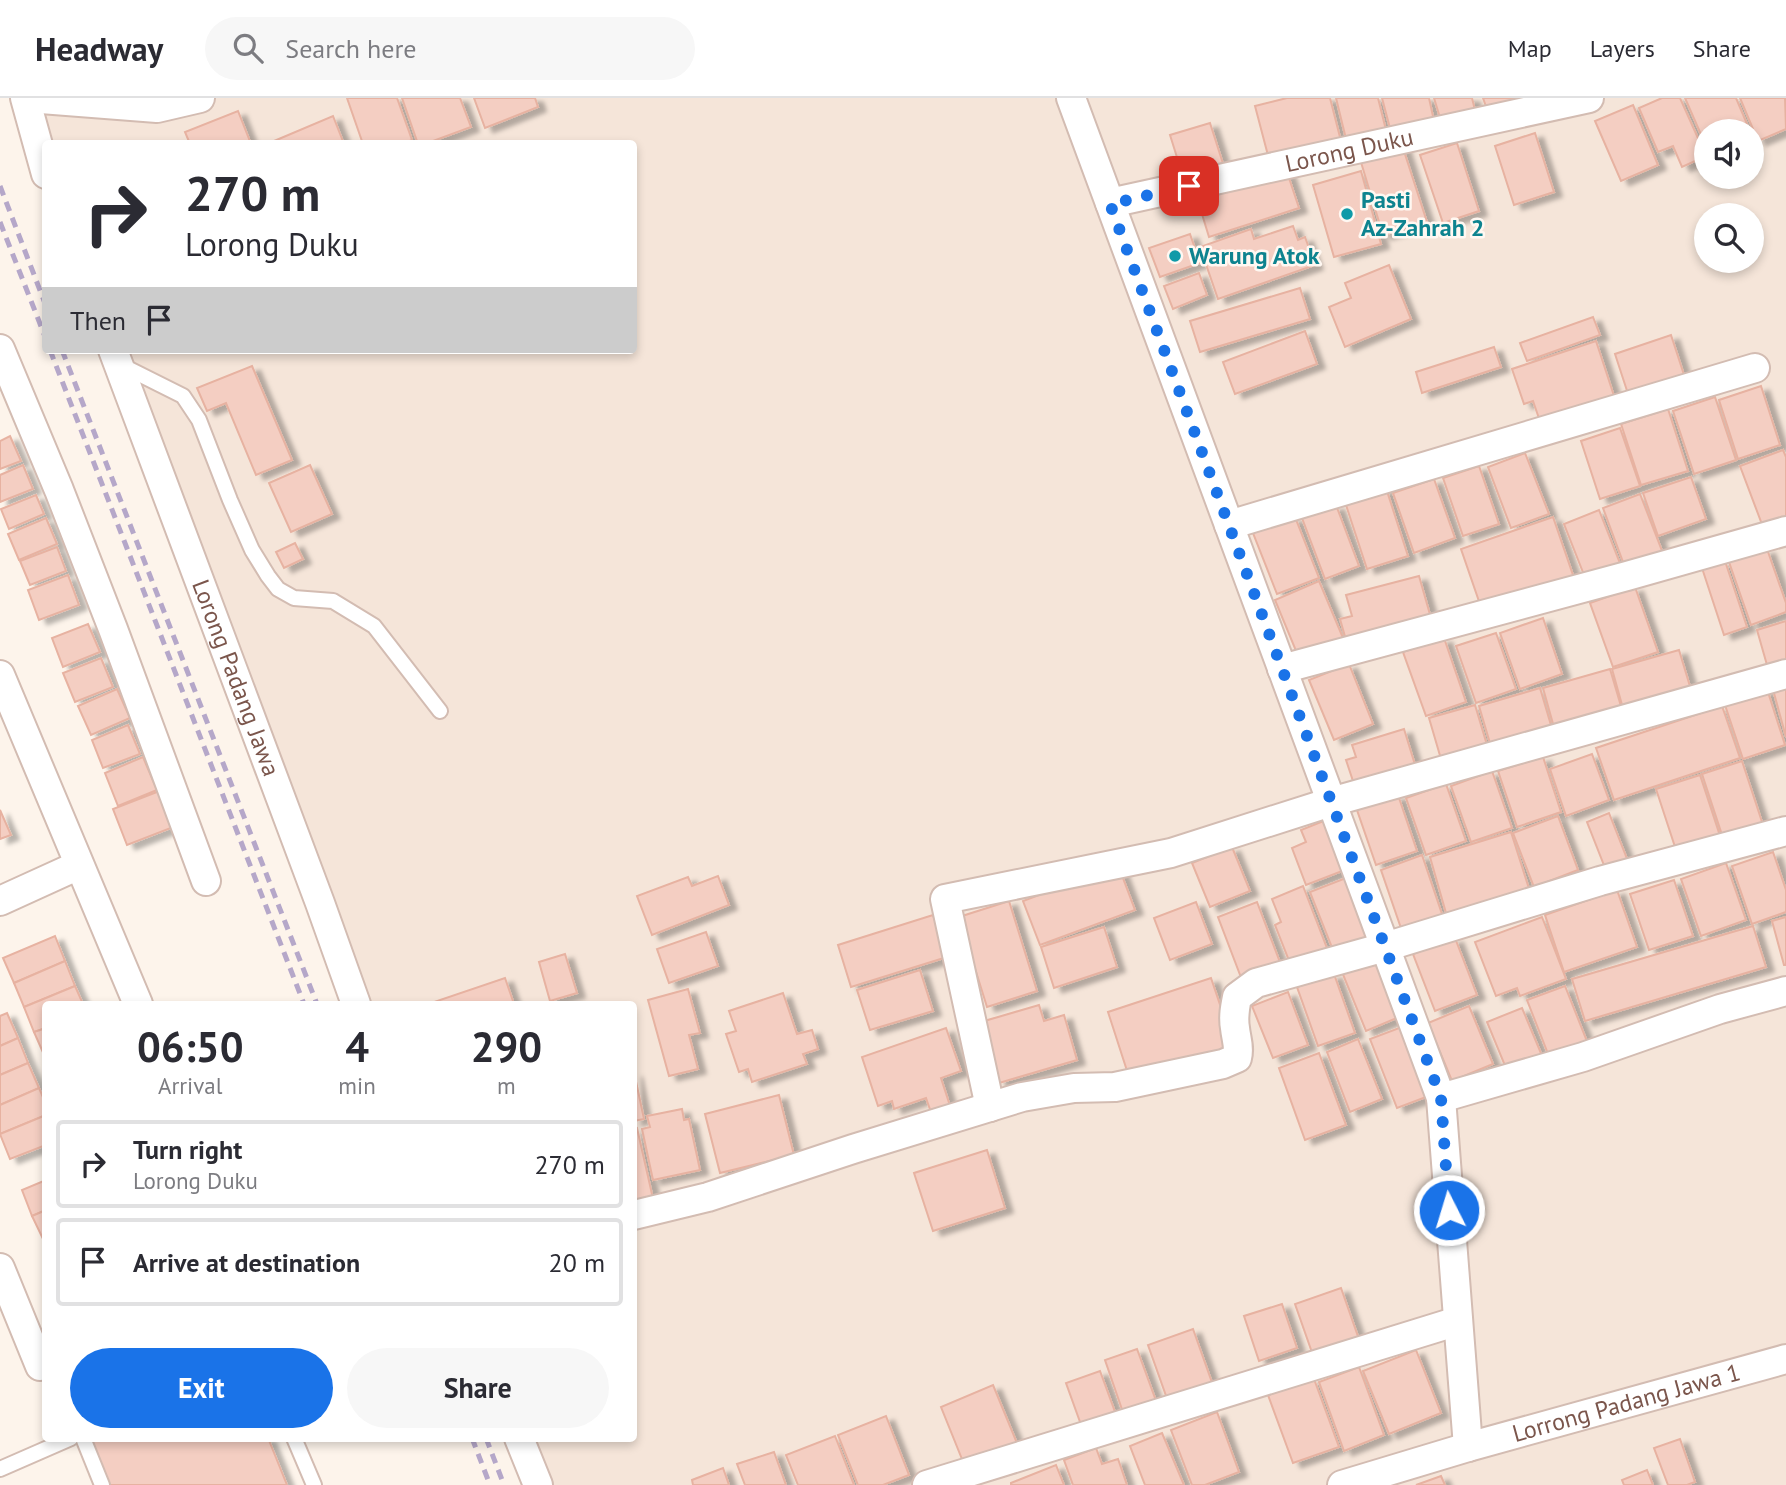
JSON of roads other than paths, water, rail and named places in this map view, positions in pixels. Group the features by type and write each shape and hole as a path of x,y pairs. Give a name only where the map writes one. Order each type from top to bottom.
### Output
{"street":[{"path":"42,158 27,98 157,108 200,98"},
{"path":"1071,98 1441,1098 1468,1447"},
{"name":"Lorong Duku","path":"1110,204 1589,98"},
{"path":"0,349 113,628 206,881"},
{"name":"Lorong Padang Jawa","path":"117,357 355,1001"},
{"path":"1228,525 1755,368"},
{"path":"1282,669 1786,531"},
{"path":"990,1107 945,899 1171,853 1331,802 1786,674"},
{"path":"0,675 137,1001"},
{"path":"637,1214 708,1196 990,1107 1053,1091 1115,1087 1223,1064 1237,1058 1240,1049 1234,1026 1237,997 1256,983 1385,947 1600,881 1786,831"},
{"path":"0,901 79,864"},
{"path":"1441,1098 1583,1057 1720,1009 1786,991"},
{"path":"0,1268 40,1366"},
{"path":"927,1485 1458,1321"},
{"name":"Lorrong Padang Jawa 1","path":"1347,1484 1468,1447 1786,1359"},
{"path":"521,1442 538,1485"}],"lane":[{"path":"117,357 183,396 199,420 252,550 278,589 294,598 332,601 374,626 440,711"},
{"path":"0,1469 62,1442"},
{"path":"85,1442 102,1485"},
{"path":"296,1442 314,1485"}],"railway":[{"path":"0,186 42,296"},
{"path":"0,222 42,329"},
{"path":"52,354 303,1001"},
{"path":"64,354 316,1001"},
{"path":"474,1442 490,1485"},
{"path":"488,1442 504,1485"}],"place":[{"name":"Pasti Az-Zahrah 2","path":"1347,214"},
{"name":"Warung Atok","path":"1175,256"}]}
